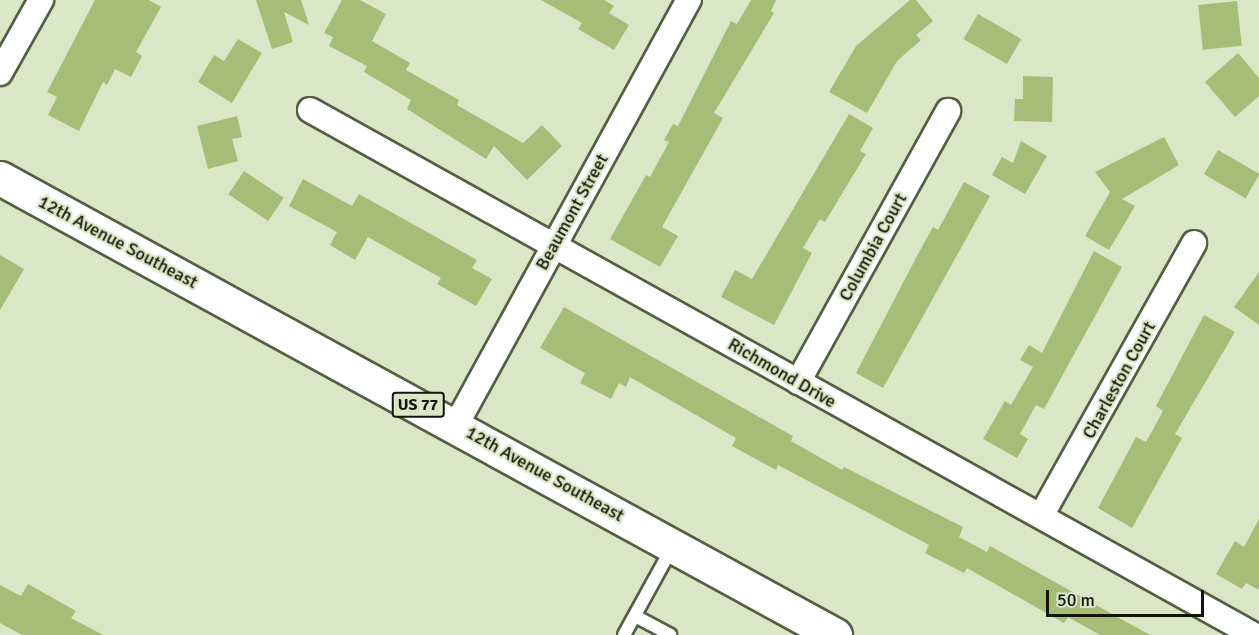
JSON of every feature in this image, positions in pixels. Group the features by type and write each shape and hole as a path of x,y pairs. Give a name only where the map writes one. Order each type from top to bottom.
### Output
{"main road":[{"name":"12th Avenue Southeast","path":"0,178 456,425 835,635"}],"street":[{"path":"0,73 41,0"},
{"name":"Beaumont Street","path":"456,425 690,0"},
{"name":"Richmond Drive","path":"310,110 1254,635"},
{"name":"Columbia Court","path":"798,382 948,111"},
{"name":"Charleston Court","path":"1041,516 1194,243"}],"lane":[{"path":"624,635 673,545"},
{"path":"635,616 670,635"}],"building":[{"path":"95,0 149,0 161,7 136,52 142,56 131,77 115,69 107,85 103,82 79,131 48,115 57,97 47,92"},
{"path":"256,0 301,0 309,25 284,12 293,42 272,49"},
{"path":"342,0 360,0 386,14 372,41 410,63 406,70 459,100 457,105 523,143 542,125 562,146 527,180 494,146 486,159 407,109 411,100 364,72 367,66 329,46 333,37 324,33"},
{"path":"541,0 604,0 614,6 609,13 629,25 614,50 578,29 582,23"},
{"path":"751,0 776,0 771,11 774,13 714,113 723,118 662,227 678,236 660,267 610,239 646,175 650,177 669,142 664,140 673,124 678,126 731,21 737,24"},
{"path":"910,0 916,0 933,21 916,35 921,40 897,61 867,113 829,92 856,46"},
{"path":"1237,1 1242,46 1203,50 1198,5"},
{"path":"978,14 1021,39 1007,64 964,39"},
{"path":"238,39 262,53 232,103 198,82 214,55 224,61"},
{"path":"1238,53 1259,78 1259,96 1235,117 1205,82"},
{"path":"1023,76 1053,77 1052,122 1014,121 1015,99 1023,99"},
{"path":"849,114 873,128 860,151 866,154 825,222 820,219 803,248 812,253 774,325 721,297 735,270 752,279"},
{"path":"237,116 242,137 232,139 238,161 208,169 197,126"},
{"path":"1164,137 1179,165 1122,199 1135,206 1109,250 1085,236 1110,192 1095,172"},
{"path":"1021,141 1047,156 1025,194 992,175 1002,157 1013,163"},
{"path":"1218,150 1259,174 1246,198 1204,174"},
{"path":"244,171 284,198 268,221 228,194"},
{"path":"303,179 352,206 359,194 477,260 472,268 492,279 476,306 437,284 441,278 368,237 355,260 330,245 337,232 289,206"},
{"path":"964,182 990,196 883,388 856,373 933,227 938,230"},
{"path":"1094,251 1122,267 1044,409 1036,405 1020,434 1028,439 1017,458 983,439 1005,401 1011,405 1033,367 1020,360 1029,345 1042,353"},
{"path":"0,255 24,269 0,310"},
{"path":"1259,272 1259,325 1234,307"},
{"path":"564,307 793,436 791,441 842,470 844,467 963,527 959,537 987,552 990,546 1150,635 1100,635 1068,617 1064,623 967,568 964,573 925,553 929,545 778,465 776,470 732,446 736,438 630,377 626,387 619,383 611,399 580,383 585,373 540,348"},
{"path":"1204,315 1235,332 1175,434 1182,438 1132,528 1098,508 1136,437 1146,442 1163,411 1156,406"},
{"path":"1259,519 1259,590 1246,583 1242,589 1216,574 1235,541 1244,547"},
{"path":"28,584 76,611 71,618 103,635 22,635 0,623 0,585 21,596"}]}
